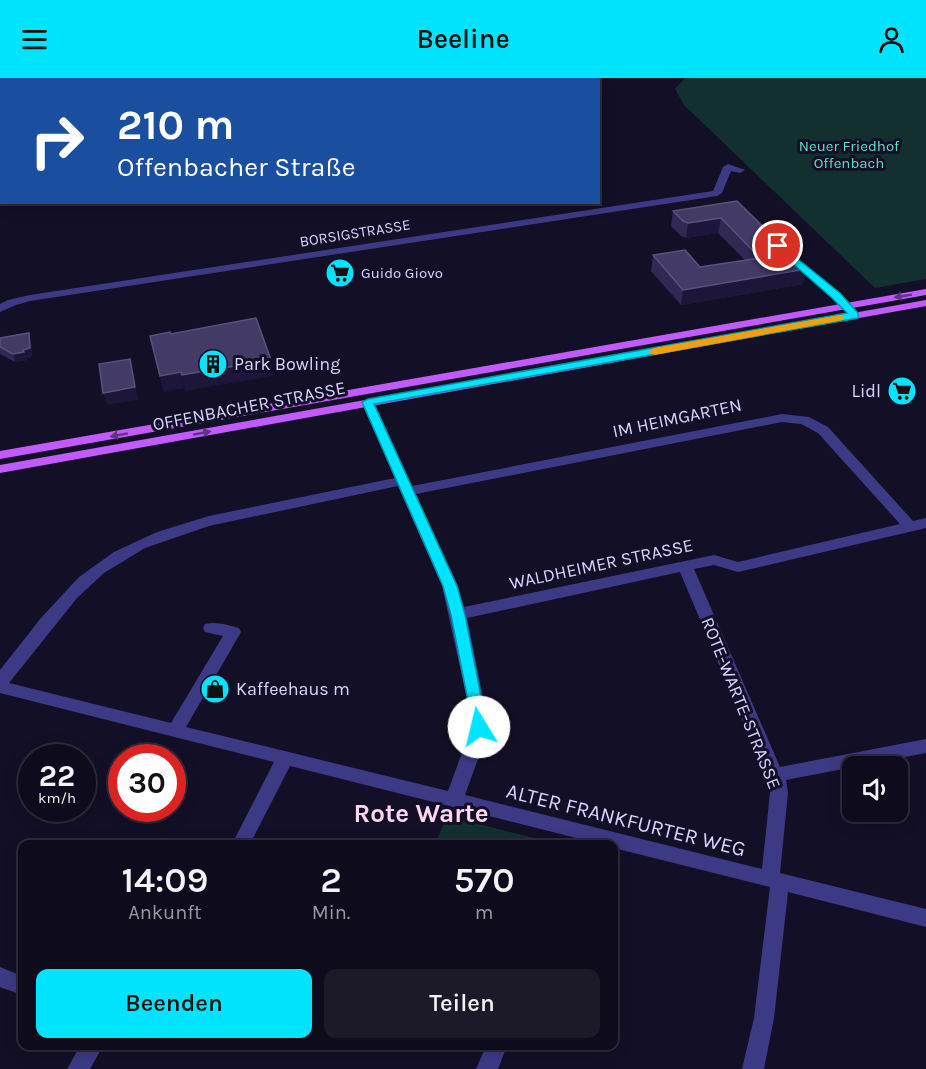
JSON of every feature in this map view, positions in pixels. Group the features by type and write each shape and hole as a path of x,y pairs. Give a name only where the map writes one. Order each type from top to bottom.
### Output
{"main road":[{"name":"OFFENBACHER STRASSE","path":"0,455 926,292"},
{"name":"OFFENBACHER STRASSE","path":"0,469 926,303"}],"street":[{"path":"728,203 717,193 728,167 740,170"},
{"name":"BORSIGSTRASSE","path":"0,309 12,302 30,297 717,193"},
{"path":"778,246 855,315"},
{"path":"368,402 450,586 458,615 480,722 479,731 454,800"},
{"name":"IM HEIMGARTEN","path":"0,682 57,612 84,583 109,562 139,545 176,531 218,519 774,418 810,422 823,430 910,527"},
{"name":"WALDHEIMER STRASSE","path":"458,615 714,560 738,567 926,523"},
{"name":"ROTE-WARTE-STRASSE","path":"685,566 780,793 764,1018 753,1069"},
{"path":"175,731 233,632 211,628"},
{"name":"ALTER FRANKFURTER WEG","path":"0,687 454,800 583,839"},
{"path":"774,775 926,746"},
{"path":"243,840 285,759"},
{"name":"ALTER FRANKFURTER WEG","path":"618,846 775,880 926,918"},
{"path":"0,977 18,984"},
{"path":"78,1069 90,1050"},
{"path":"487,1069 495,1050"}],"green space":[{"name":"Neuer Friedhof Offenbach","path":"685,78 926,78 926,279 875,288 684,105 675,89"},
{"path":"447,816 542,840 437,840"}],"building":[{"path":"737,201 806,269 683,290 653,255 685,250 700,267 760,258 721,218 688,223 673,211"},
{"name":"Park Bowling","path":"256,318 271,360 182,375 181,372 160,376 150,336"},
{"path":"29,333 30,348 23,350 24,352 13,354 0,347 0,338"},
{"path":"130,359 135,387 103,393 99,364"}],"slow traffic":[{"path":"654,352 840,318"}],"place":[{"name":"Guido Giovo","path":"340,273"},
{"name":"Park Bowling","path":"213,364"},
{"name":"Lidl","path":"902,391"},
{"name":"Kaffeehaus m","path":"215,689"}],"district":[{"name":"Rote Warte","path":"421,813"}],"route":[{"path":"479,727 480,722 458,615 450,586 368,402 855,315 778,246"}]}
